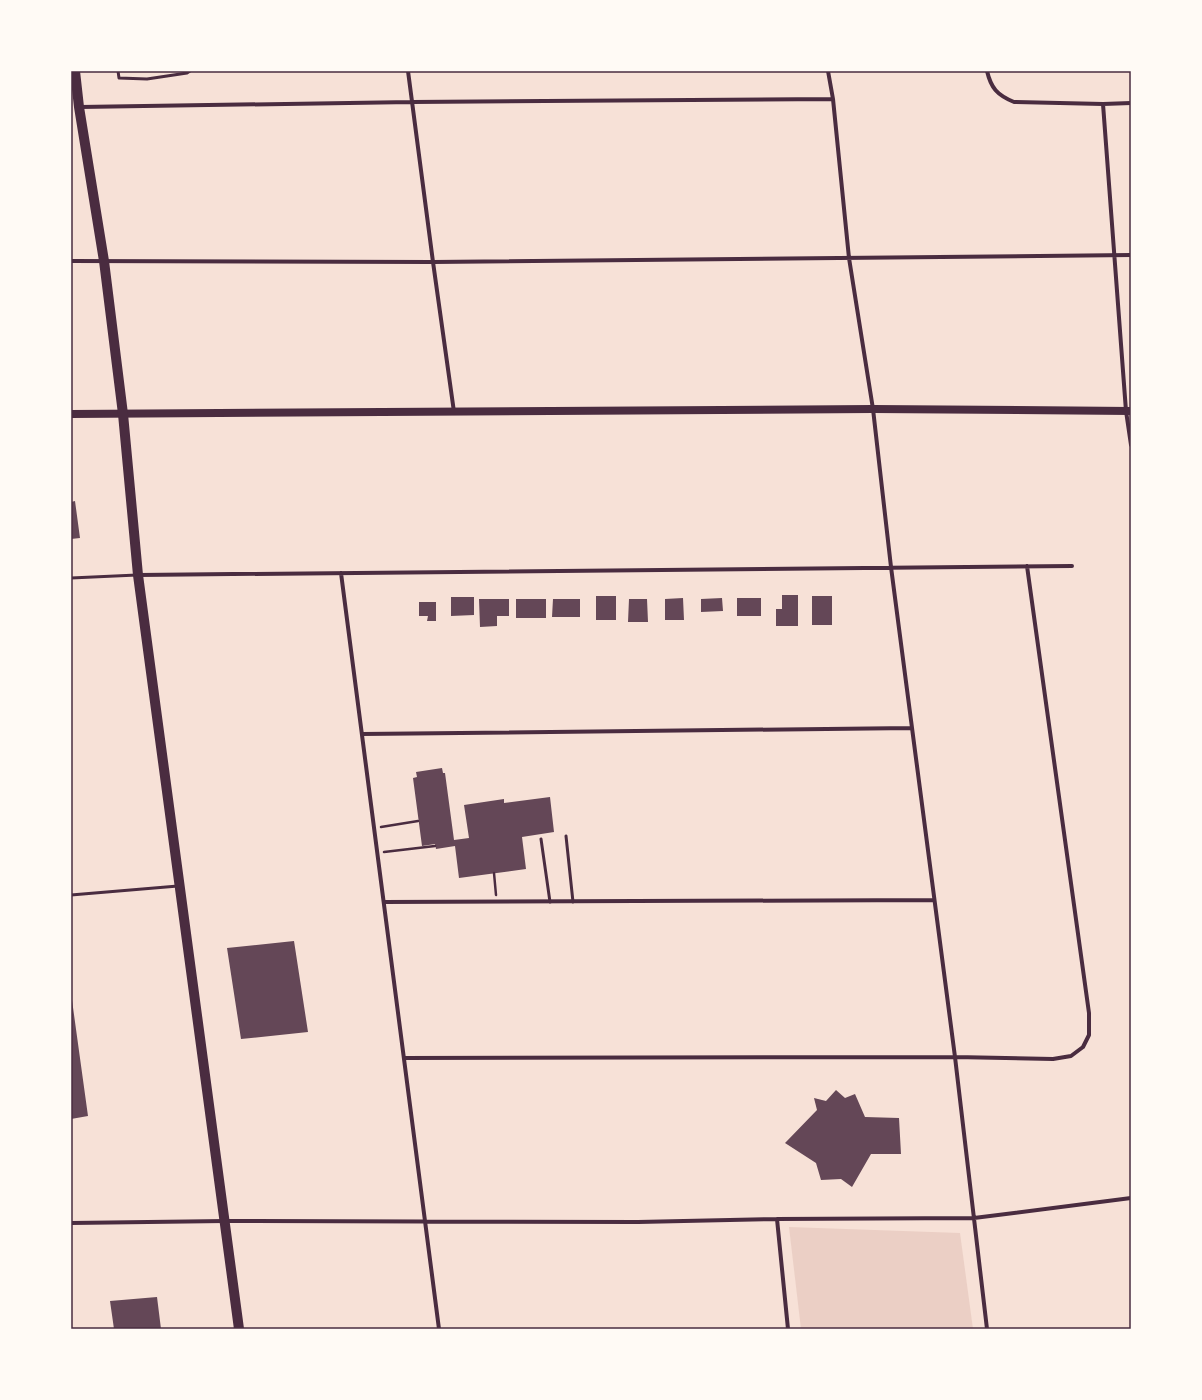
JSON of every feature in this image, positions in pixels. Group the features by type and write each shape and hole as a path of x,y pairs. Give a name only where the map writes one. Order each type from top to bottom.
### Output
{"main road":[{"path":"75,71 79,107 104,261 123,414 138,575 240,1329"},
{"path":"71,414 454,413 873,409 1128,411"}],"street":[{"path":"408,71 454,413"},
{"path":"828,71 833,99 849,258 873,409 891,567 955,1057 987,1329"},
{"path":"986,71 990,83 995,90 1003,97 1014,102 1103,104 1131,103"},
{"path":"79,107 412,102 833,99"},
{"path":"1103,104 1114,255 1131,445"},
{"path":"71,261 433,262 1131,255"},
{"path":"404,1058 955,1057 1053,1059 1071,1056 1083,1047 1089,1035 1089,1013 1027,566"},
{"path":"138,575 1072,566"},
{"path":"341,573 440,1329"},
{"path":"362,734 912,728"},
{"path":"384,902 934,900"},
{"path":"71,1223 225,1221 638,1222 777,1219 974,1218 1131,1198"},
{"path":"777,1219 788,1329"}],"lane":[{"path":"118,71 119,78 147,79 187,73 190,71"},
{"path":"71,578 138,575"},
{"path":"566,836 573,902"},
{"path":"541,839 550,902"},
{"path":"71,895 180,886"}],"path":[{"path":"374,828 418,821"},
{"path":"378,852 436,846"},
{"path":"494,873 497,902"}],"shaded area":[{"path":"789,1227 960,1233 973,1329 801,1329"}],"building":[{"path":"75,501 80,538 71,539 71,502"},
{"path":"782,595 798,595 798,626 776,626 776,609 782,609"},
{"path":"596,596 616,596 616,620 596,620"},
{"path":"812,596 832,596 832,625 812,625"},
{"path":"451,597 474,597 474,615 451,616"},
{"path":"683,598 684,620 665,620 665,599"},
{"path":"722,598 723,611 701,612 701,599"},
{"path":"737,598 761,598 761,616 737,616"},
{"path":"479,599 509,599 509,616 497,616 497,626 480,627"},
{"path":"516,599 546,599 546,618 516,618"},
{"path":"553,599 580,599 580,617 552,617"},
{"path":"629,599 647,599 648,622 628,622"},
{"path":"419,602 436,602 436,621 427,621 428,616 419,616"},
{"path":"442,768 443,773 445,773 454,840 469,838 464,805 504,799 504,803 550,797 554,832 522,837 526,869 459,878 455,846 436,849 435,844 422,846 413,778 417,777 416,772"},
{"path":"294,941 308,1032 241,1039 227,948"},
{"path":"71,993 88,1116 71,1119"},
{"path":"836,1090 845,1098 855,1094 865,1117 899,1118 901,1154 871,1154 852,1187 841,1179 821,1180 816,1163 785,1143 817,1110 814,1098 826,1101"},
{"path":"157,1297 161,1329 114,1329 110,1301"}]}
